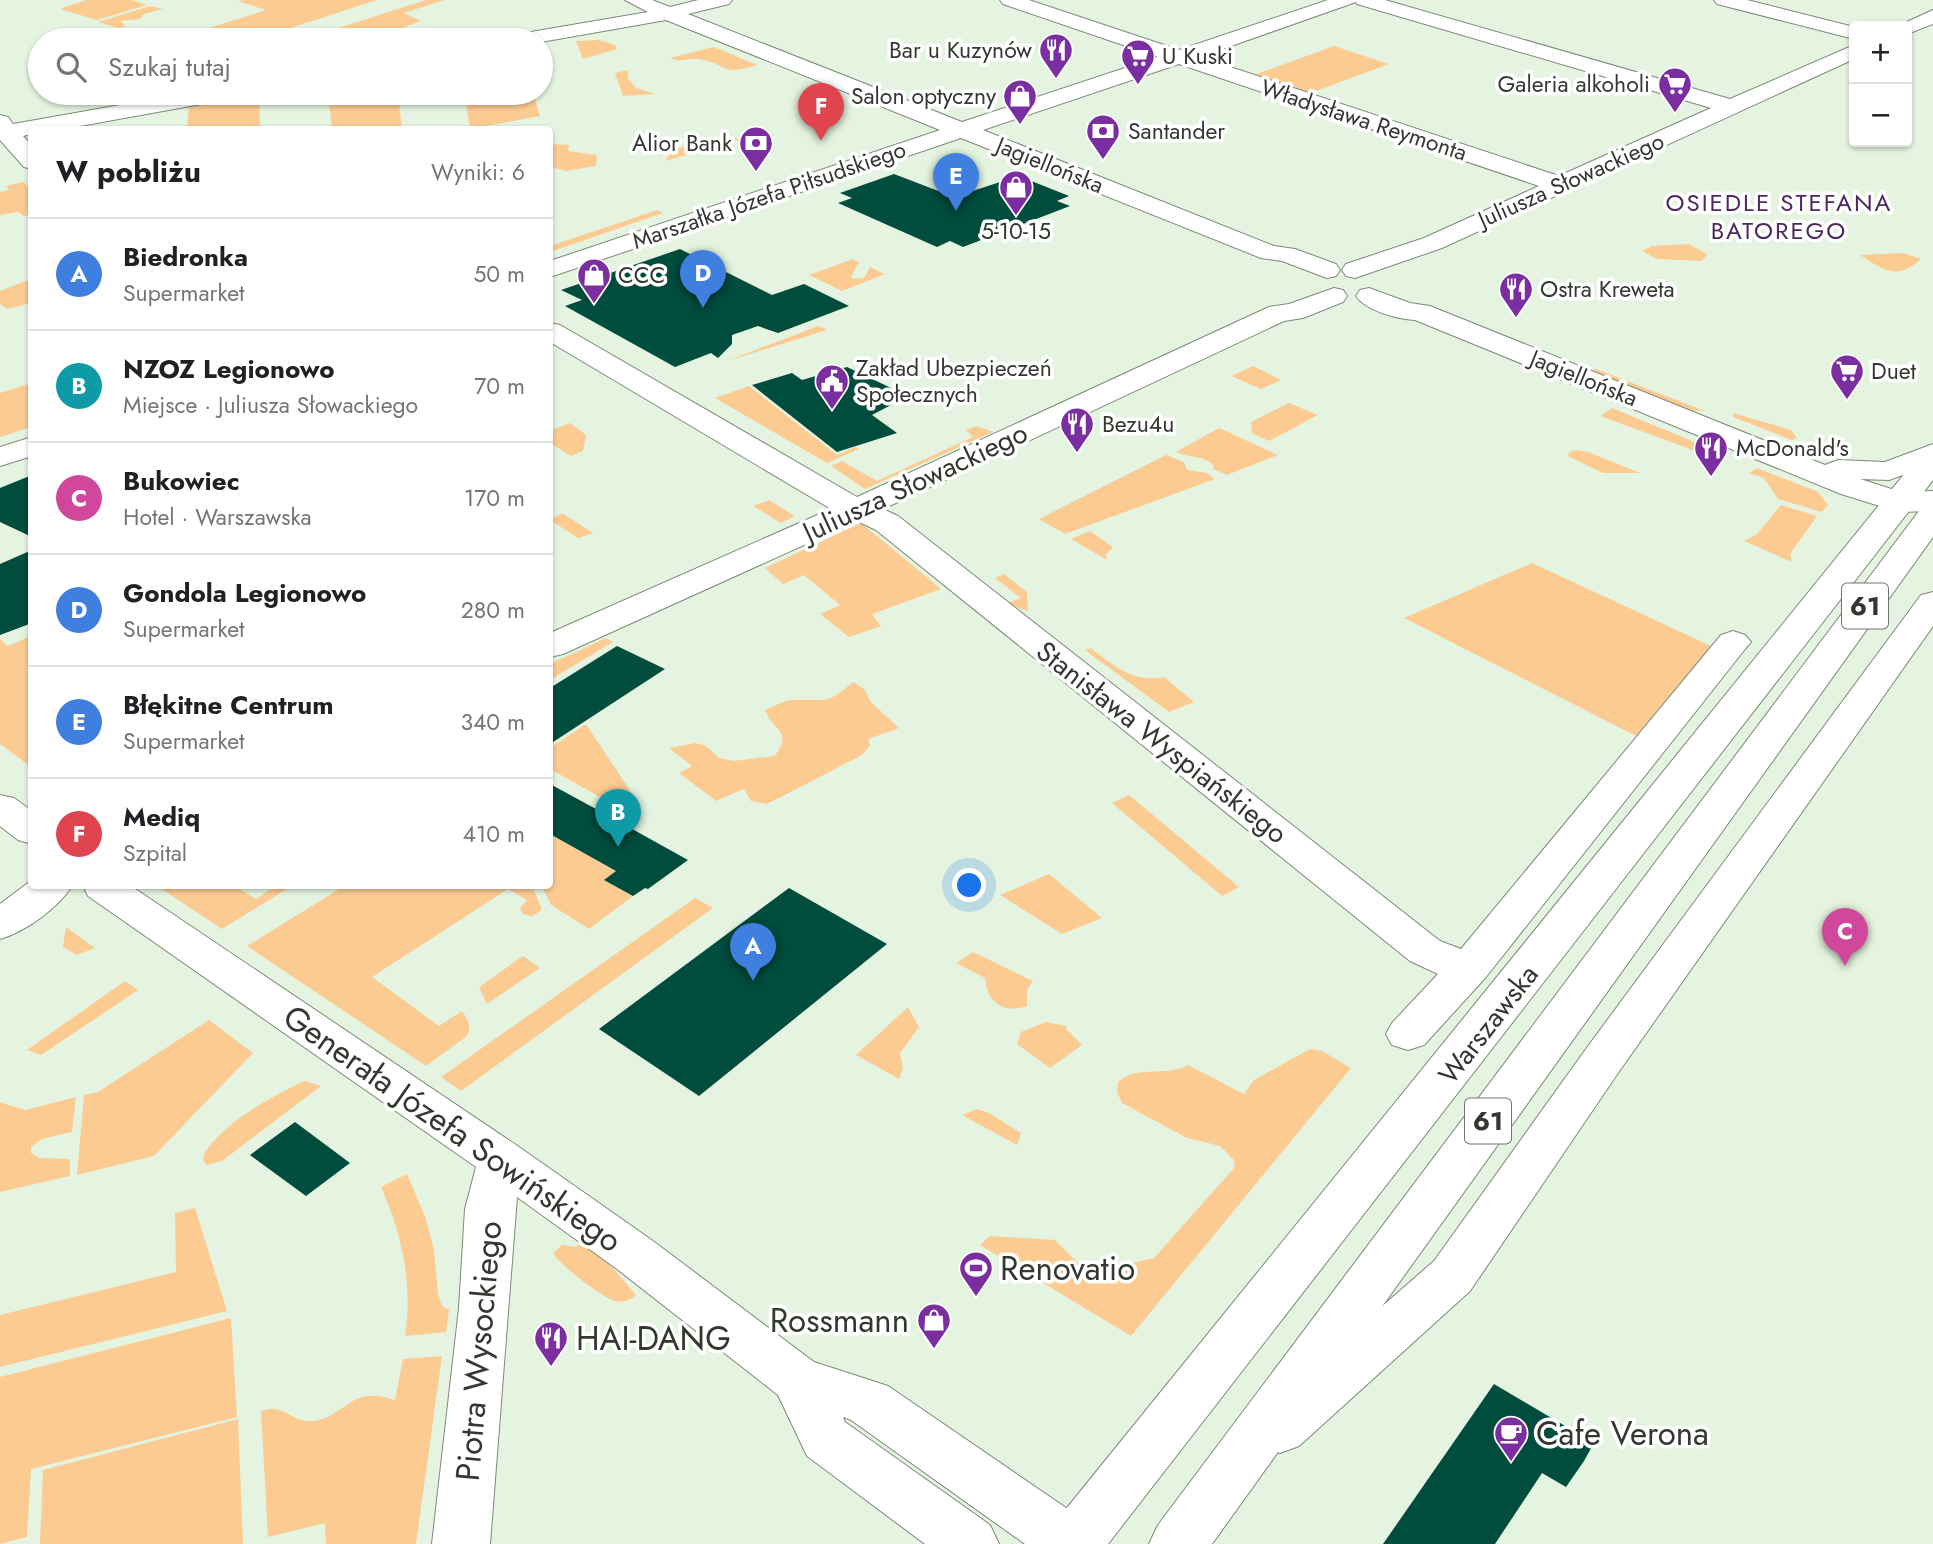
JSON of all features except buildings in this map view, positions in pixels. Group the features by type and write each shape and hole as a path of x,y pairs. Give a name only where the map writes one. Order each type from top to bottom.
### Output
{"street":[{"name":"Jagiellońska","path":"635,0 1270,253 1270,257 1323,283"},
{"path":"553,34 669,13 722,0"},
{"name":"Władysława Reymonta","path":"1010,0 1175,58 1561,185"},
{"name":"Marszałka Józefa Piłsudskiego","path":"553,268 1346,0"},
{"path":"1364,0 1733,107"},
{"path":"1724,0 1849,32"},
{"path":"1912,26 1933,16"},
{"name":"Juliusza Słowackiego","path":"1370,283 1404,262 1402,256 1849,53"},
{"path":"2,129 150,105"},
{"path":"2,129 28,158"},
{"path":"1323,283 1370,283"},
{"name":"Juliusza Słowackiego","path":"553,645 1279,313 1293,312 1323,283"},
{"name":"Jagiellońska","path":"1370,283 1406,311 1420,312 1852,487 1916,508"},
{"name":"Stanisława Wyspiańskiego","path":"553,333 857,508 879,517 1425,951 1448,962 1471,967"},
{"name":"Jagiellońska","path":"1748,444 1830,467 1863,472 1889,471 1933,453"},
{"name":"Warszawska","path":"1178,1544 1916,508 1933,459"},
{"path":"1916,508 1933,500"},
{"name":"Warszawska","path":"1072,1544 1916,508"},
{"path":"1231,1472 1452,1276 1602,1061 1933,602"},
{"path":"1408,1034 1471,967 1733,642"},
{"path":"0,807 28,828"},
{"path":"0,925 47,889"},
{"name":"Generała Józefa Sowińskiego","path":"107,889 502,1160 635,1255 797,1379 869,1402 1072,1544"},
{"name":"Piotra Wysockiego","path":"461,1544 485,1308 490,1209 502,1160"},
{"name":"Generała Józefa Sowińskiego","path":"797,1379 826,1439 970,1544"}],"shaded area":[{"path":"86,0 132,0 147,5 97,20 60,9"},
{"path":"377,0 290,28 209,28 266,10 238,1"},
{"path":"426,0 444,0 404,13 421,21 402,28 338,28"},
{"path":"150,6 163,9 144,14 140,19 120,21 126,26 119,28 98,22"},
{"path":"599,40 615,45 617,49 583,59 576,41"},
{"path":"1334,46 1389,64 1308,94 1251,76"},
{"path":"713,47 757,65 730,70 698,59 670,58"},
{"path":"628,70 628,78 636,88 655,94 623,96 615,73"},
{"path":"259,105 260,126 187,126 189,107"},
{"path":"329,105 399,105 402,126 332,126"},
{"path":"466,105 537,105 540,116 486,126 470,126"},
{"path":"733,137 740,140 665,161 677,149"},
{"path":"553,144 569,145 568,151 597,155 596,166 566,171 553,168"},
{"path":"24,182 28,187 28,215 24,216 18,212 0,215 0,192 9,190 6,186"},
{"path":"657,210 663,213 553,251 553,245"},
{"path":"1689,244 1707,254 1702,261 1657,259 1642,251 1652,246"},
{"path":"1904,253 1921,259 1905,270 1891,271 1860,255"},
{"path":"853,259 859,262 851,277 854,279 864,278 870,267 885,274 842,291 809,275"},
{"path":"28,280 28,304 7,309 0,304 0,291"},
{"path":"818,326 827,330 724,362"},
{"path":"1253,366 1281,380 1261,389 1231,376"},
{"path":"1596,369 1705,411 1686,410 1591,372"},
{"path":"28,384 28,428 0,437 0,393"},
{"path":"749,386 837,455 855,447 859,449 827,463 715,398"},
{"path":"1289,403 1318,415 1269,441 1252,433 1251,422"},
{"path":"1612,408 1724,454 1717,459 1600,416"},
{"path":"1733,413 1791,430 1797,438 1792,440 1733,417"},
{"path":"570,423 586,435 583,451 571,456 553,445 553,430"},
{"path":"976,426 993,432 865,489 831,466 842,461 877,481 973,437 966,430"},
{"path":"1219,428 1278,455 1227,475 1213,469 1214,466 1206,460 1176,452"},
{"path":"1569,452 1588,452 1640,473 1603,473 1568,456"},
{"path":"1166,455 1184,462 1187,470 1207,473 1215,479 1065,534 1039,519"},
{"path":"1757,468 1818,492 1828,505 1822,512 1778,499 1764,478 1749,473"},
{"path":"769,500 795,516 781,523 753,506"},
{"path":"1781,505 1817,516 1790,554 1792,562 1744,541 1757,534"},
{"path":"562,513 594,533 578,538 553,522 553,518"},
{"path":"861,523 941,589 872,614 881,626 849,637 820,614 840,605 804,575 783,584 765,568"},
{"path":"1090,531 1113,547 1106,554 1107,560 1071,539"},
{"path":"1532,563 1711,646 1636,736 1404,618"},
{"path":"1004,574 1027,592 1028,611 1005,604 1021,598 995,578"},
{"path":"28,637 28,765 0,744 0,639 8,646"},
{"path":"606,638 613,642 553,678 553,663"},
{"path":"1091,648 1124,672 1143,678 1164,677 1194,702 1169,712 1085,650"},
{"path":"853,682 864,689 871,702 899,728 868,739 870,746 862,755 767,804 751,801 744,789 716,801 679,773 692,766 669,748 695,743 706,746 719,758 733,761 775,756 782,736 765,710 789,701 824,700"},
{"path":"586,724 633,795 609,802 553,771 553,746"},
{"path":"1129,795 1239,887 1222,896 1112,803"},
{"path":"553,836 616,871 605,880 633,896 589,929 551,905 543,889 553,889"},
{"path":"1049,874 1102,918 1062,934 1000,895"},
{"path":"162,889 240,889 256,899 271,889 287,889 222,929"},
{"path":"339,889 508,889 372,977 439,1026 462,1011 466,1017 469,1026 467,1036 426,1066 247,946"},
{"path":"508,889 534,890 542,910 532,916 523,914 520,909 527,900"},
{"path":"695,898 713,908 461,1091 441,1077"},
{"path":"66,927 95,948 77,955 63,947"},
{"path":"973,952 1033,981 1027,990 1027,1006 1011,1009 998,1004 989,994 985,978 956,963"},
{"path":"523,956 540,968 487,1004 479,987"},
{"path":"125,981 138,990 41,1055 27,1050"},
{"path":"908,1007 919,1027 900,1053 903,1068 899,1079 856,1055"},
{"path":"209,1020 253,1053 154,1156 77,1175 84,1095 98,1092"},
{"path":"1046,1022 1067,1026 1066,1029 1082,1045 1050,1068 1017,1044 1021,1032"},
{"path":"1310,1049 1322,1051 1351,1068 1131,1336 980,1245 990,1236 1055,1240 1085,1270 1105,1281 1132,1263 1154,1258 1235,1167 1234,1160 1220,1146 1187,1138 1122,1103 1117,1092 1118,1082 1134,1074 1170,1071 1188,1065 1244,1094 1254,1080"},
{"path":"304,1081 321,1086 222,1161 206,1165 203,1158 205,1152 237,1120"},
{"path":"76,1097 72,1132 42,1139 31,1147 31,1153 40,1158 70,1159 70,1176 0,1192 0,1102 25,1110"},
{"path":"977,1109 989,1113 1021,1133 1017,1145 962,1115"},
{"path":"407,1174 426,1219 434,1250 438,1294 442,1306 449,1310 446,1332 405,1336 408,1297 404,1260 395,1223 381,1187"},
{"path":"195,1208 227,1311 0,1367 0,1315 176,1272 175,1213"},
{"path":"582,1242 604,1258 636,1295 624,1301 609,1298 572,1272 553,1253 562,1245 576,1247"},
{"path":"231,1318 237,1417 31,1469 27,1537 0,1544 0,1377"},
{"path":"442,1356 416,1544 326,1544 325,1523 268,1537 261,1411 275,1409 301,1420 315,1421 362,1397 375,1396 395,1400 403,1359"},
{"path":"238,1419 243,1544 40,1544 43,1470"}],"place":[{"name":"Bar u Kuzynów","path":"1056,80"},
{"name":"U Kuski","path":"1138,86"},
{"name":"Galeria alkoholi","path":"1675,114"},
{"name":"Salon optyczny","path":"1020,126"},
{"name":"Mediq","path":"821,141"},
{"name":"Santander","path":"1103,161"},
{"name":"Alior Bank","path":"756,173"},
{"name":"Błękitne Centrum","path":"956,211"},
{"name":"5-10-15","path":"1016,217"},
{"name":"CCC","path":"594,305"},
{"name":"Gondola Legionowo","path":"703,308"},
{"name":"Ostra Kreweta","path":"1516,319"},
{"name":"Duet","path":"1847,401"},
{"name":"Zakład Ubezpieczeń Społecznych","path":"832,411"},
{"name":"Bezu4u","path":"1077,454"},
{"name":"McDonald's","path":"1711,478"},
{"name":"NZOZ Legionowo","path":"618,847"},
{"name":"Bukowiec","path":"1845,966"},
{"name":"Biedronka","path":"753,981"},
{"name":"Renovatio","path":"976,1298"},
{"name":"Rossmann","path":"934,1350"},
{"name":"HAI-DANG","path":"551,1368"},
{"name":"Cafe Verona","path":"1511,1463"}],"district":[{"name":"OSIEDLE STEFANA BATOREGO","path":"1779,217"}]}
